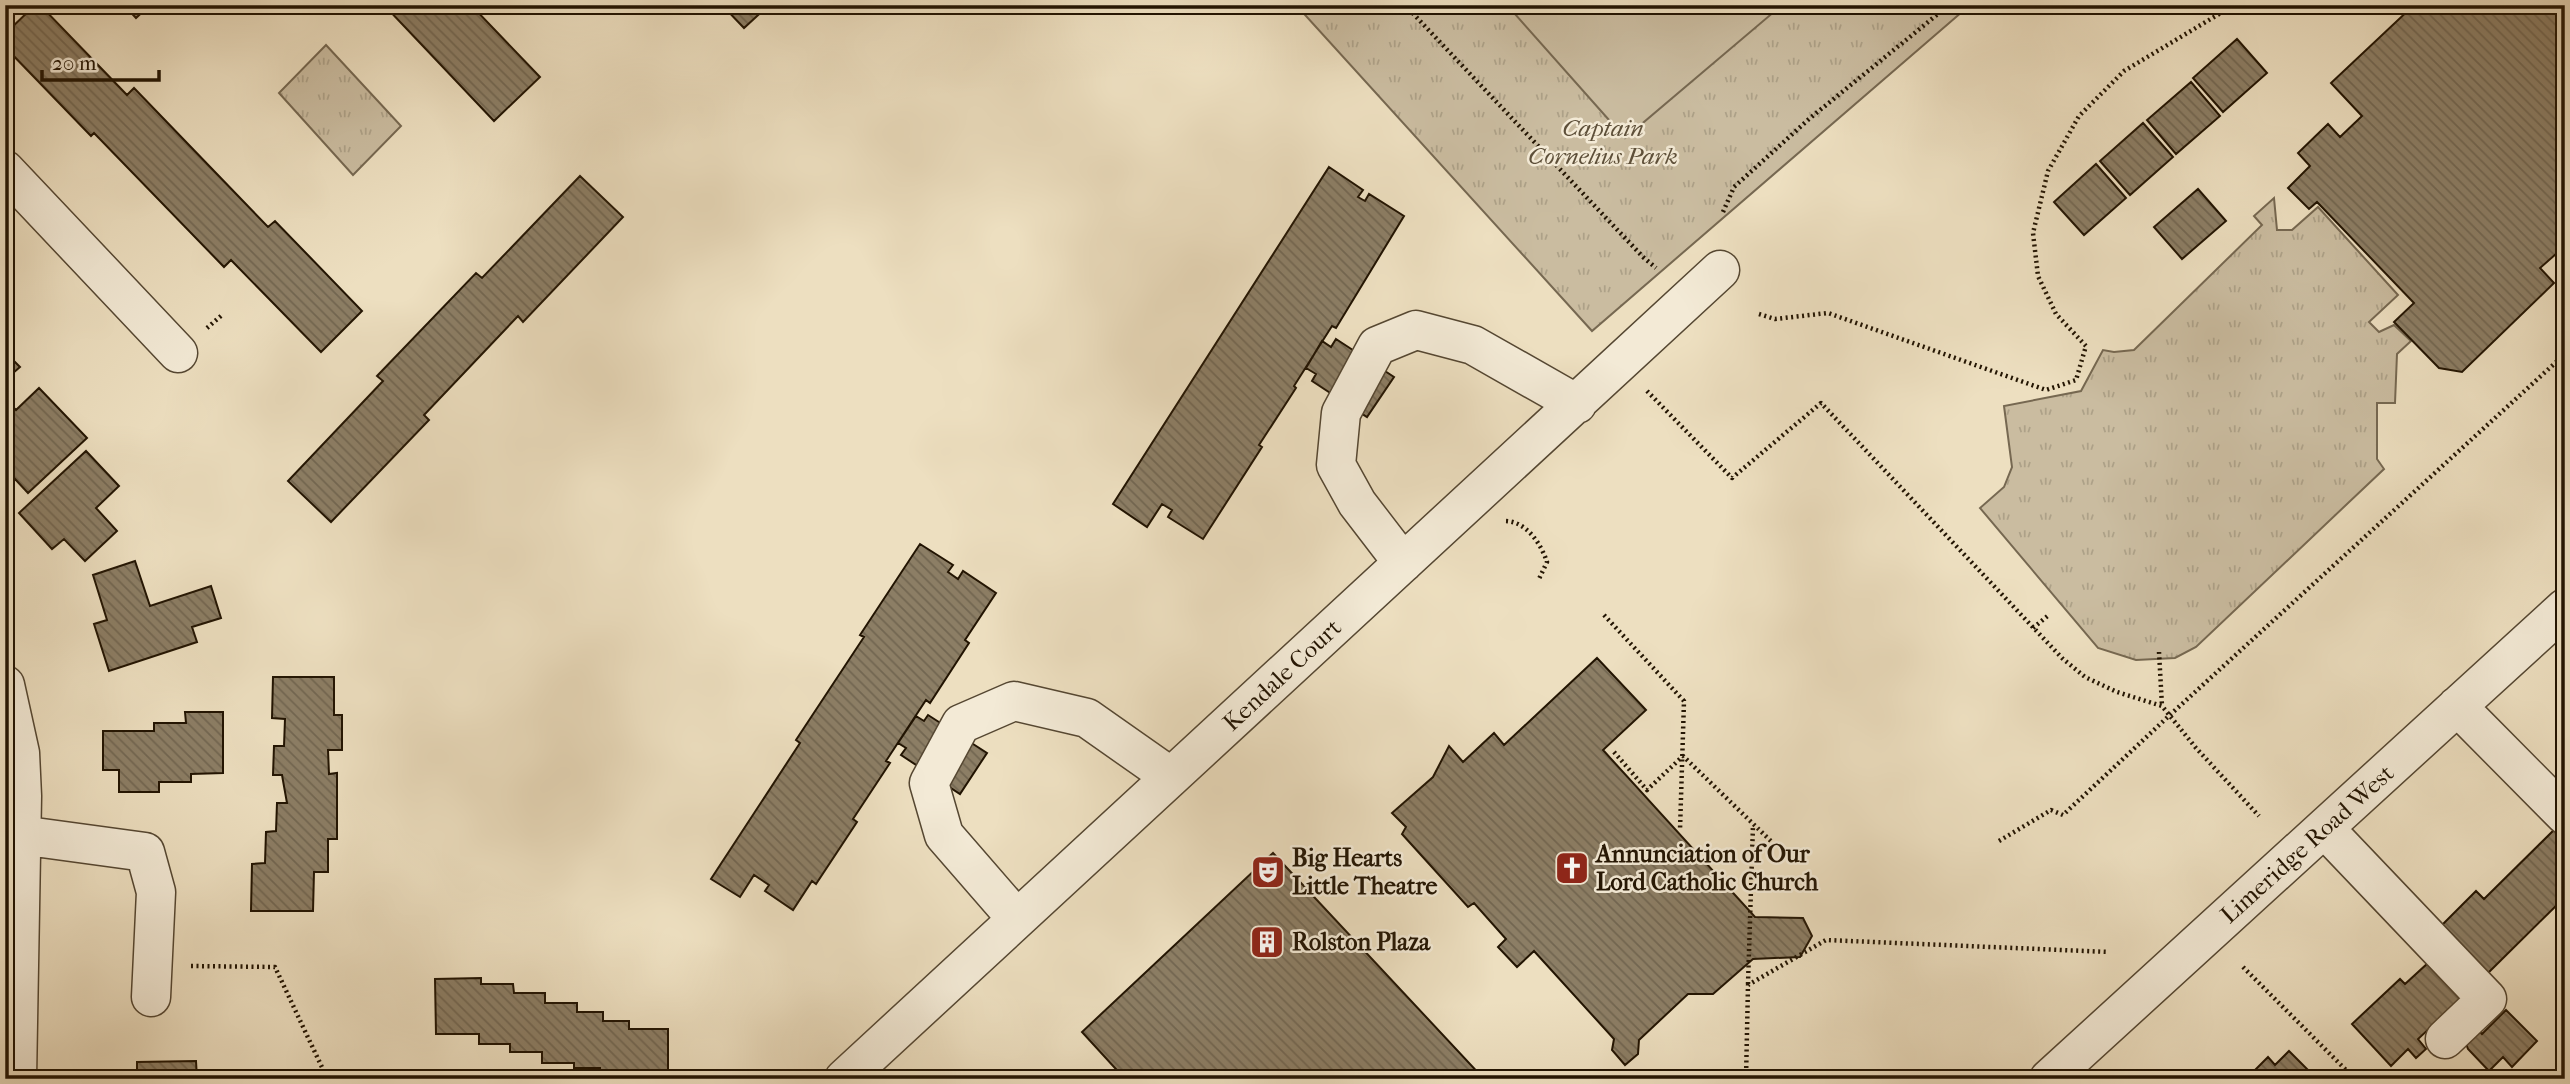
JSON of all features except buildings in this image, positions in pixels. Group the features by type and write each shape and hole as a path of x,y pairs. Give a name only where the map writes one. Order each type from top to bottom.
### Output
{"street":[{"path":"5,170 178,353"},
{"name":"Kendale Court","path":"844,1079 1720,270"},
{"path":"1403,563 1357,503 1336,465 1340,413 1377,346 1416,330 1474,345 1577,404"},
{"name":"Limeridge Road West","path":"2049,1079 2565,608"},
{"path":"5,685 20,753 22,796 17,1079"},
{"path":"1017,919 944,835 929,783 961,724 1014,701 1087,718 1171,777"},
{"path":"2456,706 2565,815"},
{"path":"2324,828 2487,999 2445,1039"},
{"path":"20,835 145,852 156,892 151,981"}],"path":[{"path":"1405,5 1656,268"},
{"path":"1723,212 1734,187 1808,119 1950,5"},
{"path":"1759,314 1775,319 1828,313 2046,390 2076,380 2086,346 2056,314 2038,276 2033,233 2048,171 2079,116 2124,71 2234,5"},
{"path":"1999,841 2051,810 2063,815 2565,354"},
{"path":"1639,383 1732,478 1821,403 2063,659 2085,677 2117,692 2162,706 2259,817"},
{"path":"1504,520 1516,522 1541,544 1547,562 1538,581"},
{"path":"2033,628 2050,614"},
{"path":"1604,615 1684,701 1679,830"},
{"path":"2160,652 2162,706"},
{"path":"1614,752 1647,790 1683,756"},
{"path":"1683,756 1775,845"},
{"path":"1746,1079 1754,824"},
{"path":"1748,985 1826,940 2109,952"},
{"path":"2243,967 2355,1079"},
{"path":"151,981 275,968 327,1078 335,1079"}],"green space":[{"name":"Captain Cornelius Park","path":"1296,5 1970,5 1592,331"},
{"path":"1507,5 1782,5 1625,138"},
{"path":"326,45 401,126 353,175 279,93"},
{"path":"2274,198 2277,230 2292,230 2318,207 2398,295 2369,322 2379,332 2394,325 2411,341 2397,354 2395,403 2377,403 2377,459 2384,469 2196,647 2175,658 2136,660 2098,648 1980,508 2004,487 2012,467 2004,406 2081,391 2103,350 2134,350 2262,225 2254,216"}],"place":[{"name":"Annunciation of Our Lord Catholic Church","path":"1572,868"},
{"name":"Big Hearts Little Theatre","path":"1268,872"},
{"name":"Rolston Plaza","path":"1267,942"}]}
